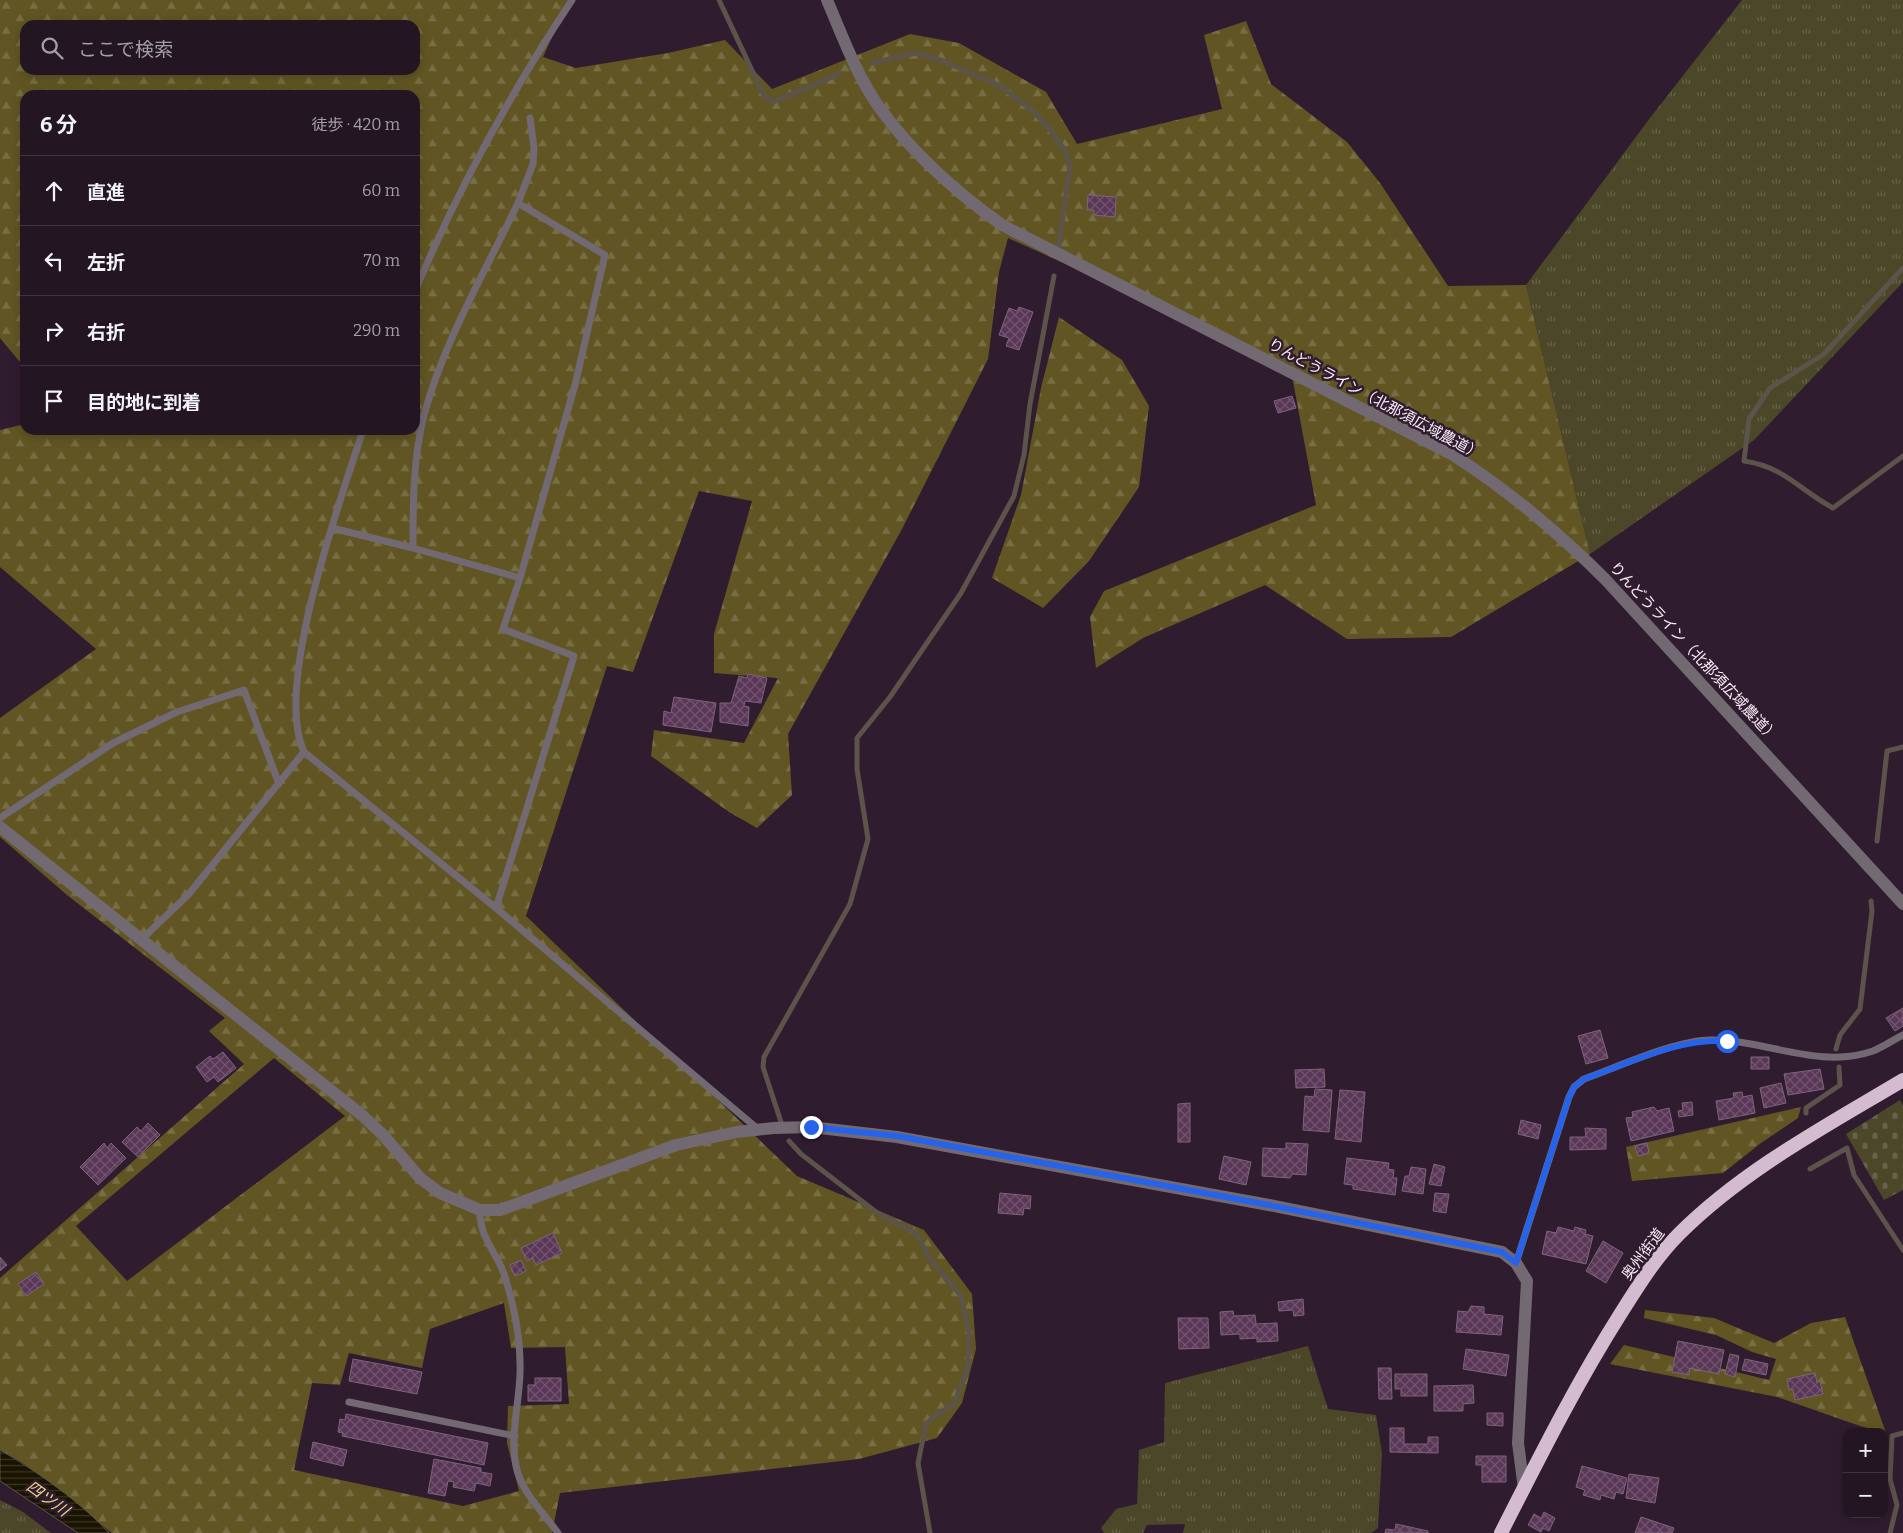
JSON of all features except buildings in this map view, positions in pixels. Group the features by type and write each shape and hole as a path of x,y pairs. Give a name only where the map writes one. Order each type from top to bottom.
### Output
{"highway":[{"name":"奥州街道","path":"1505,1532 1524,1489 1596,1351 1642,1279 1678,1235 1721,1195 1799,1142 1903,1080"}],"street":[{"name":"りんどうライン（北那須広域農道）","path":"827,0 847,48 878,106 926,162 966,199 1002,225 1453,456 1490,479 1569,543 1599,573 1903,904"},
{"path":"0,827 363,1116 383,1135 420,1178 440,1193 480,1210 500,1210 667,1148 711,1137 760,1130 811,1127 897,1136 1269,1205 1502,1252 1516,1263 1527,1281 1518,1443 1524,1489"}],"lane":[{"path":"420,280 474,166 530,64 572,0"},
{"path":"413,548 413,499 417,452 425,415 448,348 518,203 533,164 534,148 530,118"},
{"path":"496,908 574,656 503,629 520,578 576,384 605,255 518,203"},
{"path":"360,435 332,528 302,645 295,719 299,740 304,752 496,908 760,1130"},
{"path":"332,528 520,578"},
{"path":"0,818 113,743 177,712 244,690 279,784"},
{"path":"141,940 188,895 304,752"},
{"path":"1516,1263 1569,1097 1574,1087 1584,1079 1685,1044 1710,1040 1818,1056 1845,1056 1873,1051 1903,1035"},
{"path":"480,1210 480,1224 484,1237 506,1278 516,1325 520,1373 515,1436 515,1465 519,1478 529,1496 558,1533"},
{"path":"349,1402 515,1436"}],"green space":[{"path":"0,0 569,0 543,57 576,68 668,53 725,40 772,89 910,34 959,43 1046,92 1077,144 1222,109 1204,35 1246,21 1271,84 1347,142 1380,183 1448,286 1526,285 1590,554 1451,637 1347,639 1265,585 1143,638 1096,668 1090,617 1104,591 1316,505 1290,365 1008,238 999,272 988,359 902,529 788,734 792,795 757,828 729,812 651,756 654,730 744,743 778,678 714,673 714,634 752,501 699,491 633,672 607,666 526,916 797,1176 924,1230 972,1294 976,1349 962,1403 937,1438 859,1459 560,1493 552,1533 112,1533 23,1463 0,1450 0,1278 244,1064 209,1031 225,1018 67,895 0,837 0,718 96,649 0,567 0,430 20,425 20,435 420,435 420,90 20,90 20,362 0,338","holes":["274,1058 345,1116 127,1281 76,1226","504,1303 511,1348 565,1347 569,1404 508,1406 507,1443 519,1491 463,1506 294,1470 312,1383 340,1385 349,1353 422,1368 430,1329"]},
{"path":"1742,0 1903,0 1903,282 1754,440 1590,554 1526,285 1650,118"},
{"path":"1059,317 1122,360 1149,406 1139,487 1089,561 1043,608 992,578 1021,495 1041,388"},
{"path":"1900,1100 1903,1106 1903,1190 1884,1200 1846,1134"},
{"path":"1801,1107 1798,1118 1761,1143 1723,1173 1632,1181 1626,1147"},
{"path":"1645,1310 1714,1318 1774,1343 1811,1323 1845,1317 1884,1428 1860,1426 1777,1397 1610,1364 1624,1345 1769,1380 1776,1359 1752,1352 1716,1335 1644,1318"},
{"path":"1308,1346 1328,1409 1376,1415 1382,1453 1378,1528 1371,1533 1183,1533 1185,1524 1147,1525 1143,1533 1104,1533 1101,1528 1116,1509 1137,1504 1139,1450 1164,1442 1165,1383"},
{"path":"0,1500 23,1512 51,1533 0,1533"}],"water":[{"name":"四ツ川","path":"0,1450 28,1467 86,1510 109,1533 78,1533 0,1481"}],"waterway":[{"path":"719,0 764,96 773,102 839,74"},
{"path":"872,63 915,53 938,59 999,85 1033,111 1049,128 1065,151 1070,166 1058,250"},
{"path":"1903,268 1824,354 1770,388 1749,419 1744,461 1781,473 1833,508 1903,456"},
{"path":"781,1122 763,1067 764,1057 850,904 868,839 857,769 857,738 890,697 961,593 1014,496 1024,455 1030,404 1054,276"},
{"path":"1877,841 1887,751 1903,747"},
{"path":"1836,1049 1840,1035 1860,1009 1872,911 1871,901"},
{"path":"1806,1113 1806,1108 1840,1085 1839,1067"},
{"path":"789,1141 801,1154 876,1212 916,1233 928,1256 961,1296 969,1333 968,1366 954,1404 934,1416 926,1424 918,1463 930,1533"},
{"path":"1810,1169 1847,1148 1854,1175 1903,1250"},
{"path":"1890,1533 1897,1505 1890,1479 1892,1436 1903,1433"}],"route":[{"path":"811,1127 897,1136 1100,1176 1269,1205 1502,1252 1516,1263 1569,1097 1574,1087 1584,1079 1685,1044 1710,1040 1727,1041"}]}
